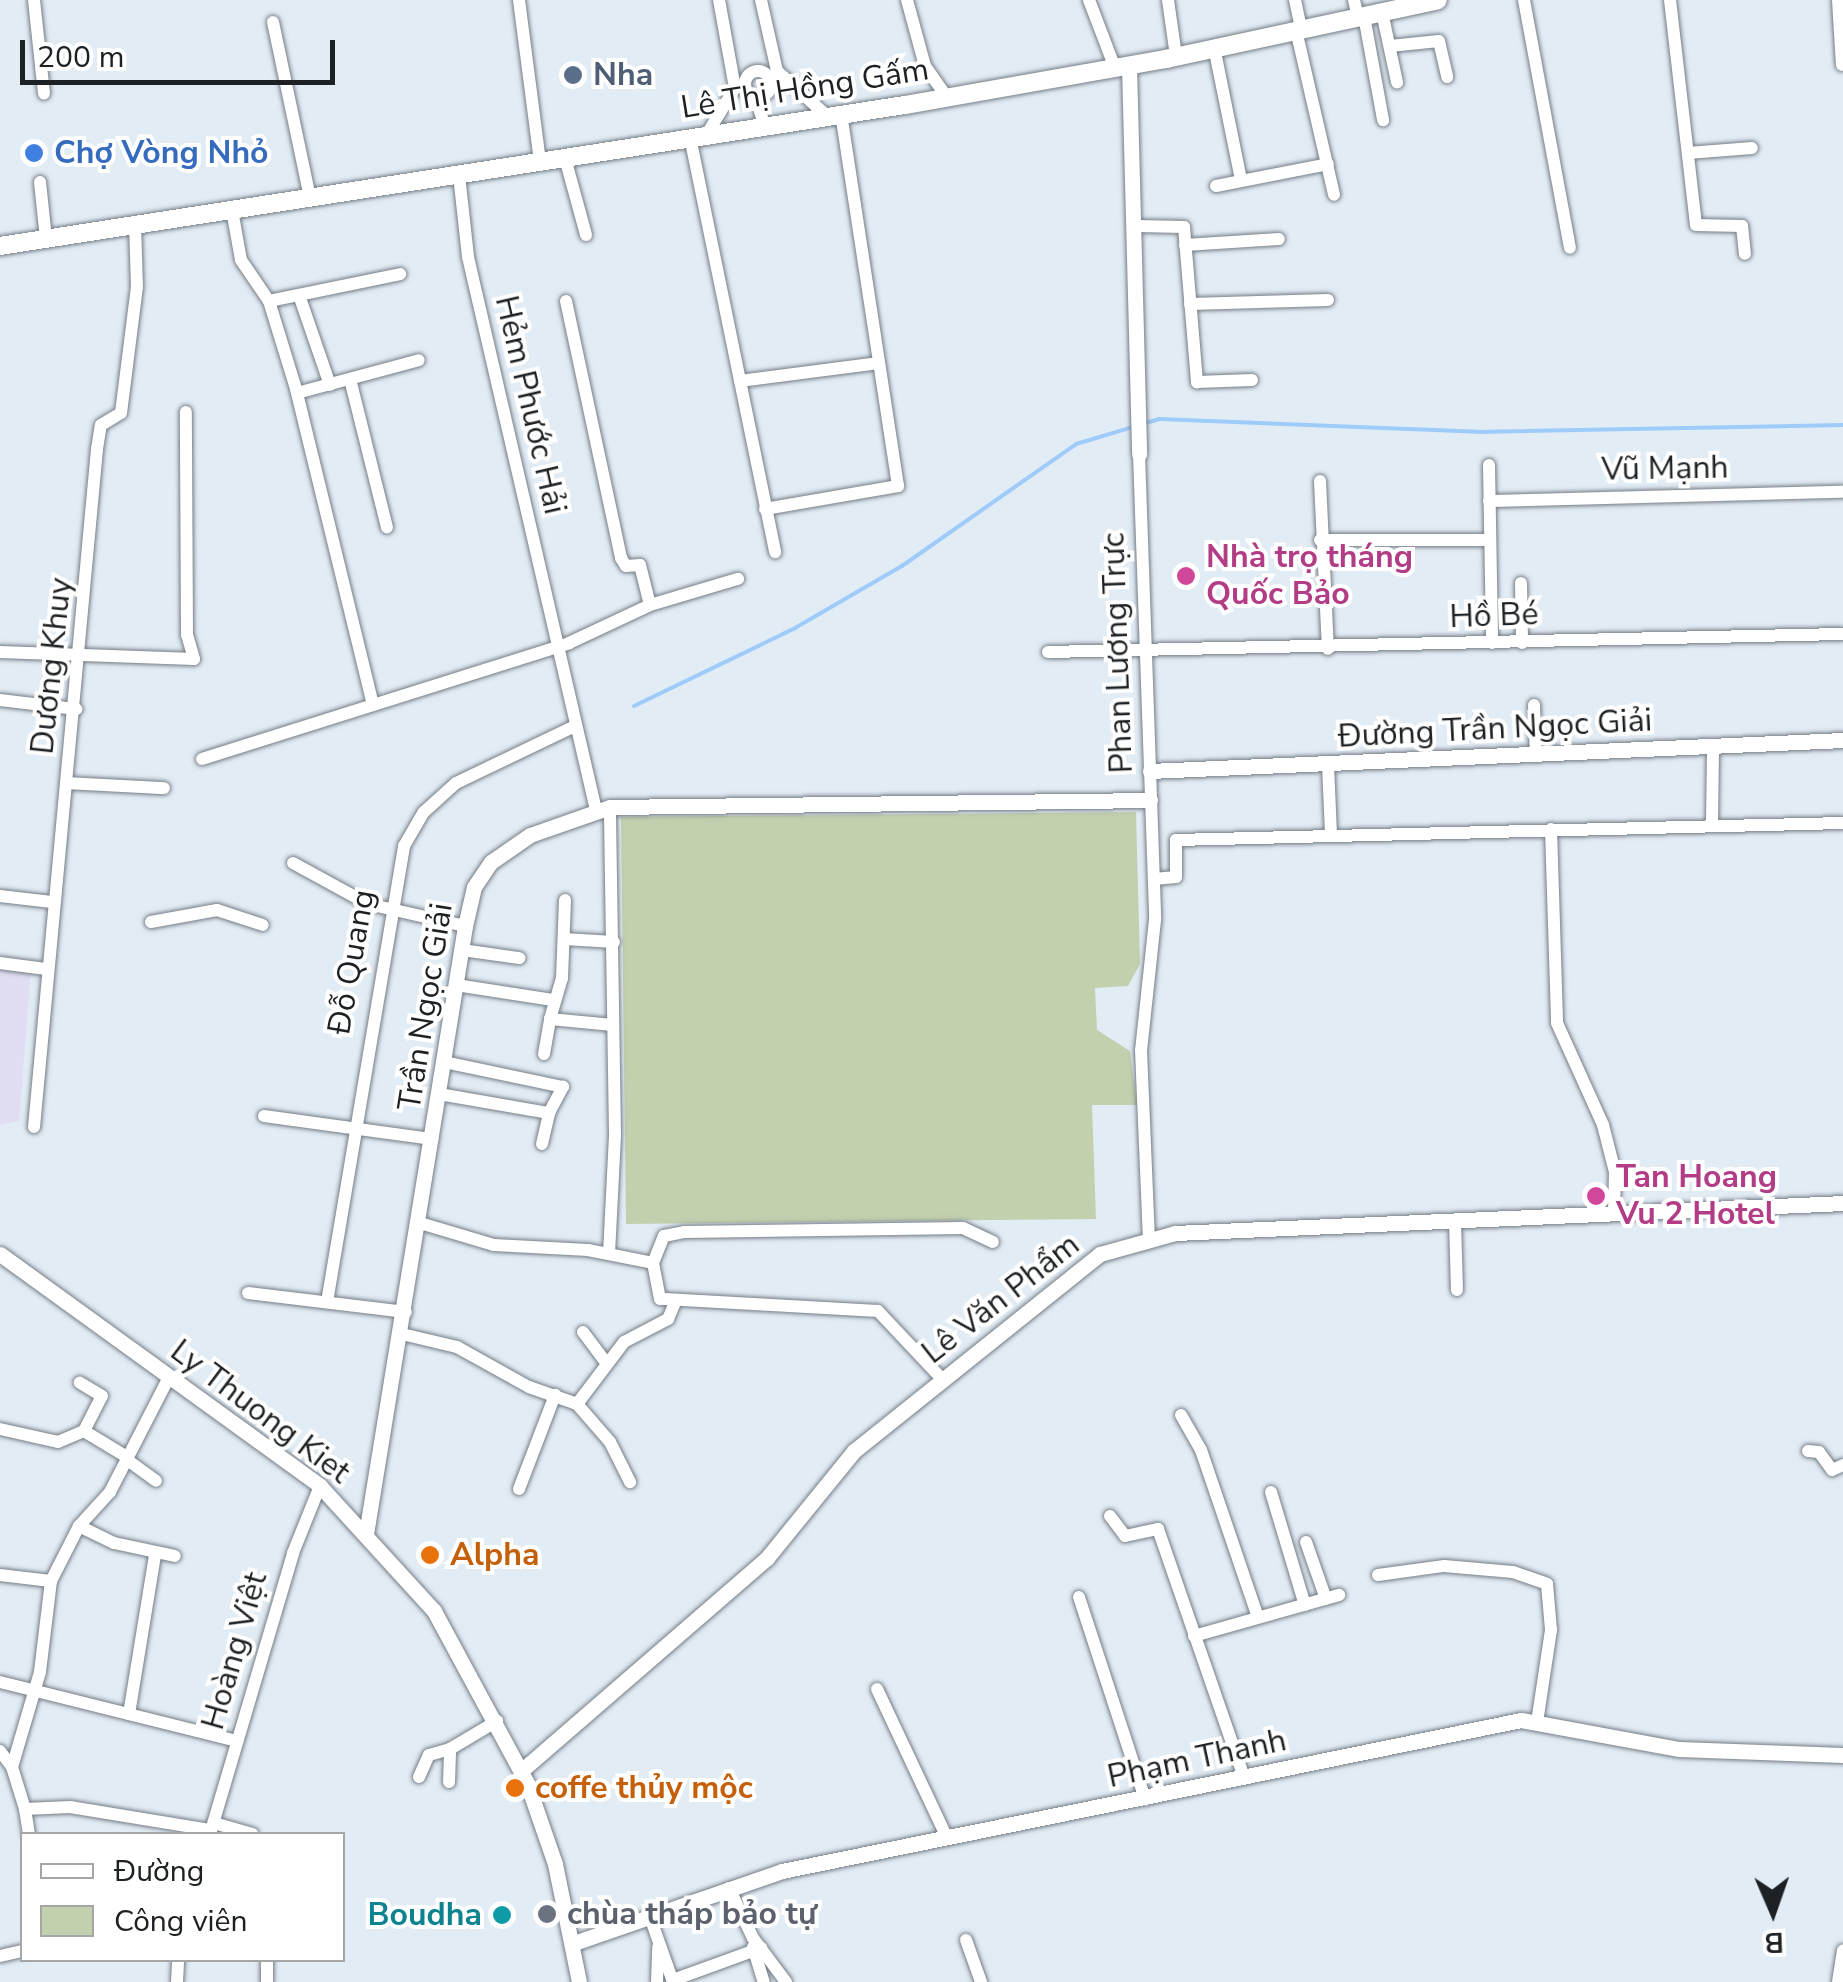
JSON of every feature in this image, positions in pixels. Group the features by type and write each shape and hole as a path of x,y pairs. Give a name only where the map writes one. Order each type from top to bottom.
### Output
{"main road":[{"name":"Lê Thị Hồng Gấm","path":"0,246 1122,67 1298,30 1365,11 1438,0"}],"street":[{"path":"34,0 44,92"},
{"path":"519,0 540,162"},
{"path":"719,0 732,58 759,85 833,114 898,486 764,509"},
{"path":"761,0 772,53 759,85 732,98 698,136 740,381 775,552"},
{"path":"907,0 925,66 946,96"},
{"path":"1089,0 1122,67"},
{"path":"1168,0 1176,56"},
{"path":"1295,0 1334,195"},
{"path":"1524,0 1570,248"},
{"path":"1670,0 1697,227 1742,226 1745,254"},
{"path":"1838,0 1842,65"},
{"path":"1365,11 1390,46 1397,82"},
{"path":"1365,11 1383,120"},
{"path":"273,22 310,197"},
{"path":"1390,46 1439,41 1447,77"},
{"path":"1214,48 1241,180"},
{"path":"756,72 772,53"},
{"path":"732,58 756,72 767,123"},
{"name":"Phan Lương Trực","path":"1122,67 1137,226 1137,392 1154,878 1154,948 1140,1050 1149,1238"},
{"path":"756,72 759,85"},
{"path":"1688,154 1752,148"},
{"path":"564,158 586,236"},
{"path":"1216,186 1328,164"},
{"name":"Hẻm Phước Hải","path":"459,175 468,257 575,726 603,809 614,942 610,1254"},
{"path":"40,182 46,239"},
{"path":"232,210 241,260 269,301 297,393 373,704"},
{"path":"1137,226 1182,224 1197,382 1252,380"},
{"name":"Dương Khuy","path":"34,1127 99,431 104,421 118,418 126,384 137,287 135,225"},
{"path":"1185,245 1279,240"},
{"path":"269,301 400,274"},
{"path":"299,295 330,384"},
{"path":"1190,304 1328,300"},
{"path":"566,301 621,558 626,566 640,565 650,604"},
{"path":"297,393 419,360"},
{"path":"740,381 879,363"},
{"path":"350,379 387,527"},
{"path":"0,652 194,658 187,635 186,412"},
{"path":"1489,466 1492,644"},
{"path":"1320,481 1328,648"},
{"name":"Vũ Mạnh","path":"1490,501 1843,492"},
{"path":"1320,540 1490,540"},
{"path":"202,758 557,647 650,604 738,579"},
{"path":"1521,583 1522,642"},
{"name":"Hồ Bé","path":"1048,652 1147,653 1843,634"},
{"path":"0,700 76,709"},
{"path":"1534,704 1536,754"},
{"name":"Đỗ Quang","path":"327,1302 388,911 404,846 437,798 575,726"},
{"name":"Đường Trần Ngọc Giải","path":"1150,771 1843,740"},
{"path":"1712,747 1716,823 1734,838"},
{"path":"1328,764 1330,832"},
{"path":"68,783 164,788"},
{"name":"Trần Ngọc Giải","path":"366,1534 406,1312 465,926 480,874 502,852 603,809 1150,800"},
{"path":"1154,878 1176,878 1176,840 1330,832 1843,823"},
{"path":"1551,829 1557,1023 1603,1125 1614,1172 1614,1213"},
{"path":"293,863 388,911 465,926"},
{"path":"0,896 52,902"},
{"path":"544,1054 553,1000 561,986 565,900"},
{"path":"151,922 217,910 263,925"},
{"path":"564,939 614,942"},
{"path":"462,950 519,958"},
{"path":"0,963 46,969"},
{"path":"456,985 553,1000"},
{"path":"550,1020 613,1025"},
{"path":"444,1062 561,1082 542,1144"},
{"path":"440,1094 549,1113"},
{"path":"264,1116 432,1139"},
{"name":"Lê Văn Phẩm","path":"521,1771 767,1558 845,1460 1100,1254 1149,1238 1843,1203"},
{"path":"1455,1220 1457,1290"},
{"path":"420,1222 494,1245 610,1254 653,1263"},
{"path":"942,1380 887,1318 868,1307 676,1300 656,1295 653,1263 664,1236 684,1232 962,1228 993,1242"},
{"name":"Ly Thuong Kiet","path":"1,1257 320,1486 434,1612 521,1771 556,1864 579,1982"},
{"path":"248,1293 406,1312"},
{"path":"578,1404 624,1342 668,1319 676,1300"},
{"path":"583,1332 606,1362"},
{"path":"402,1334 457,1347 578,1404 610,1442 630,1482"},
{"path":"12,1767 34,1690 51,1581 79,1526 110,1492 169,1377"},
{"path":"0,1429 58,1442 84,1431 102,1396 80,1383"},
{"path":"518,1489 555,1395"},
{"path":"1181,1414 1201,1450 1258,1617"},
{"path":"84,1431 156,1481"},
{"path":"1808,1451 1819,1452 1832,1470 1843,1466"},
{"name":"Hoàng Việt","path":"212,1829 293,1553 320,1486"},
{"path":"1270,1492 1305,1605"},
{"path":"1110,1516 1126,1536 1158,1529 1244,1778"},
{"path":"79,1526 155,1554 175,1556"},
{"path":"1194,1636 1332,1597 1306,1542"},
{"path":"129,1714 155,1554"},
{"path":"1378,1575 1444,1566 1455,1572 1513,1572 1547,1584 1550,1630 1537,1724"},
{"path":"0,1576 51,1581"},
{"path":"1079,1597 1145,1798"},
{"path":"0,1682 237,1742"},
{"path":"877,1688 947,1838"},
{"path":"419,1777 430,1755 497,1721"},
{"name":"Phạm Thanh","path":"574,1943 729,1888 947,1838 1480,1727 1537,1724 1679,1749 1843,1754"},
{"path":"449,1782 450,1748"},
{"path":"0,1751 12,1767 29,1832"},
{"path":"25,1809 70,1807 212,1829"},
{"path":"729,1888 756,1945 764,1982"},
{"path":"650,1917 673,1981 756,1945"},
{"path":"966,1940 981,1982"},
{"path":"756,1945 786,1982"},
{"path":"657,1982 658,1947"},
{"path":"1838,1982 1843,1950"}],"shaded area":[{"path":"0,966 31,969 19,1121 0,1125"}],"green space":[{"path":"1136,812 1140,964 1128,986 1095,988 1097,1030 1130,1051 1137,1105 1092,1105 1096,1219 626,1224 621,817"}],"waterway":[{"path":"1142,424 1159,419 1478,432 1843,425"},
{"path":"634,706 795,628 902,566 1076,444 1133,427"}],"place":[{"name":"Nha","path":"573,75"},
{"name":"Chợ Vòng Nhỏ","path":"34,153"},
{"name":"Nhà trọ tháng Quốc Bảo","path":"1186,576"},
{"name":"Tan Hoang Vu 2 Hotel","path":"1596,1196"},
{"name":"Alpha","path":"430,1555"},
{"name":"coffe thủy mộc","path":"515,1788"},
{"name":"chùa tháp bảo tự","path":"547,1914"},
{"name":"Boudha","path":"502,1915"}]}
